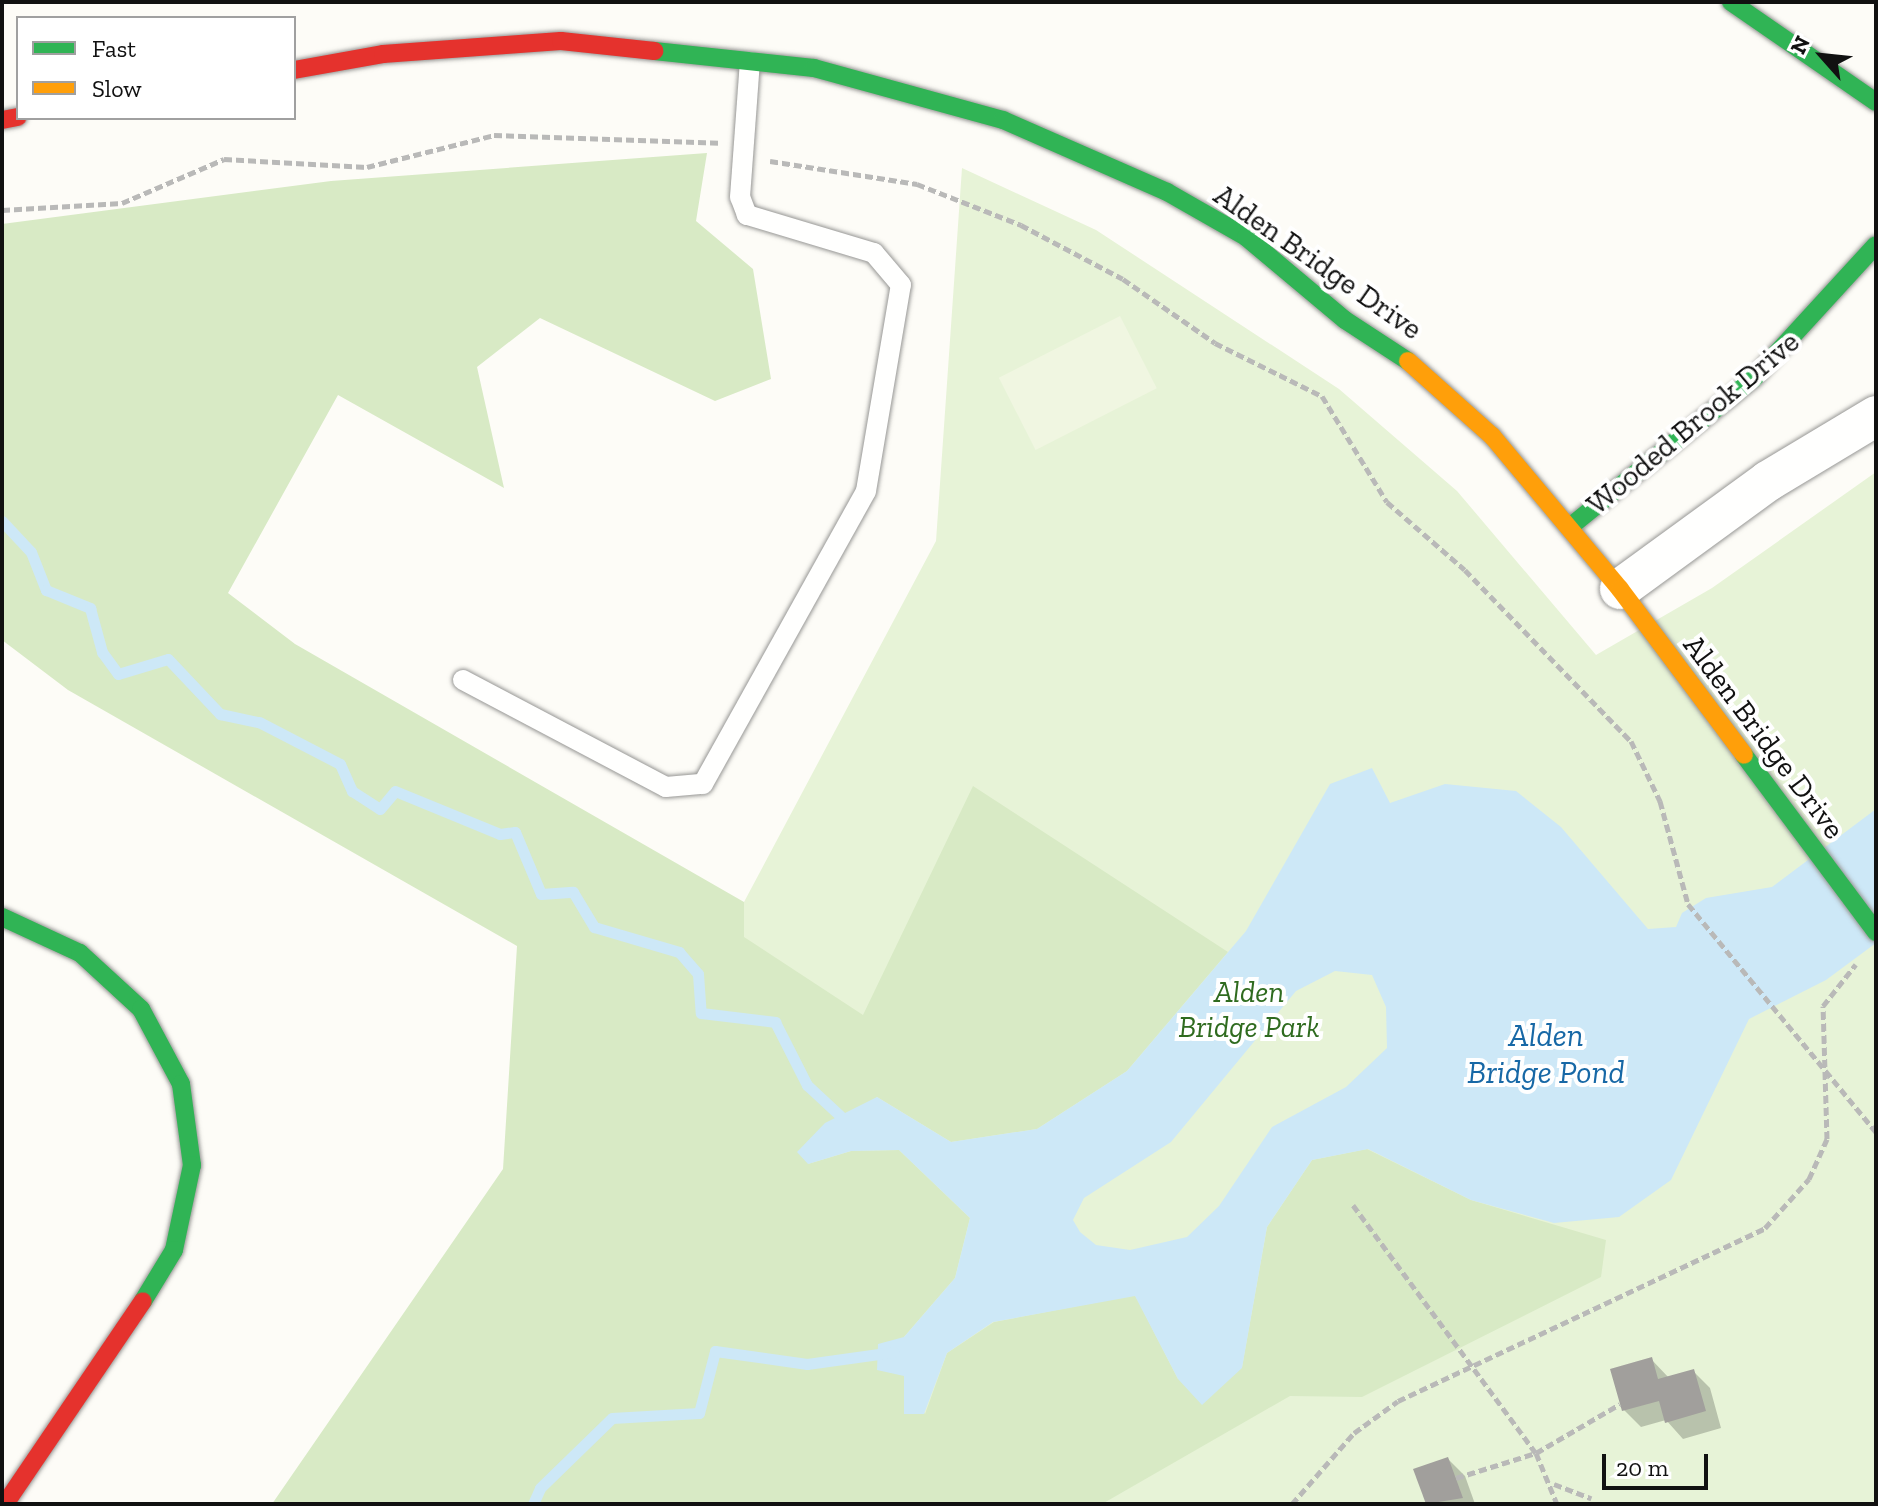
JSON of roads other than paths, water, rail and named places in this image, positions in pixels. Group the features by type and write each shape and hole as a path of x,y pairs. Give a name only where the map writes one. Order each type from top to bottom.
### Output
{"street":[{"path":"1731,2 1876,102"},
{"name":"Alden Bridge Drive","path":"296,70 383,54 561,41 750,62 919,93 1074,148 1167,192 1246,237 1345,320 1427,373 1571,526 1876,932"},
{"name":"Wooded Brook Drive","path":"1571,526 1754,378 1876,245"},
{"path":"1620,589 1768,481 1876,416"},
{"path":"2,917 80,953 141,1009 181,1084 192,1165 188,1206 162,1273 5,1504"}],"lane":[{"path":"463,680 666,787 687,790 708,781 869,483 901,293 896,271 874,253 762,225 741,204 750,62"}],"water":[{"name":"Alden Bridge Pond","path":"1372,768 1390,803 1445,784 1516,791 1561,827 1648,929 1676,927 1682,913 1706,898 1772,887 1876,809 1876,943 1826,980 1749,1019 1671,1180 1619,1217 1554,1223 1471,1200 1368,1149 1312,1160 1267,1227 1242,1368 1202,1405 1178,1379 1135,1296 993,1322 947,1353 924,1414 904,1414 904,1376 877,1370 878,1344 904,1337 955,1278 970,1218 899,1150 851,1151 808,1164 797,1152 825,1123 877,1097 951,1142 1037,1129 1127,1071 1246,931 1330,784","holes":["1335,971 1372,975 1386,1007 1387,1048 1346,1087 1272,1127 1219,1206 1187,1237 1130,1250 1096,1245 1080,1232 1073,1220 1084,1198 1171,1142 1296,991"]}],"waterway":[{"path":"2,521 31,552 46,590 90,608 102,652 118,674 168,659 220,714 259,722 340,764 352,791 380,809 395,791 500,834 515,832 541,894 573,892 594,927 679,952 698,974 701,1013 775,1022 807,1085 849,1124"},
{"path":"533,1504 540,1488 612,1418 699,1413 715,1351 807,1364 893,1352"}],"park label":[{"name":"Alden Bridge Park","path":"1249,1009"}]}
